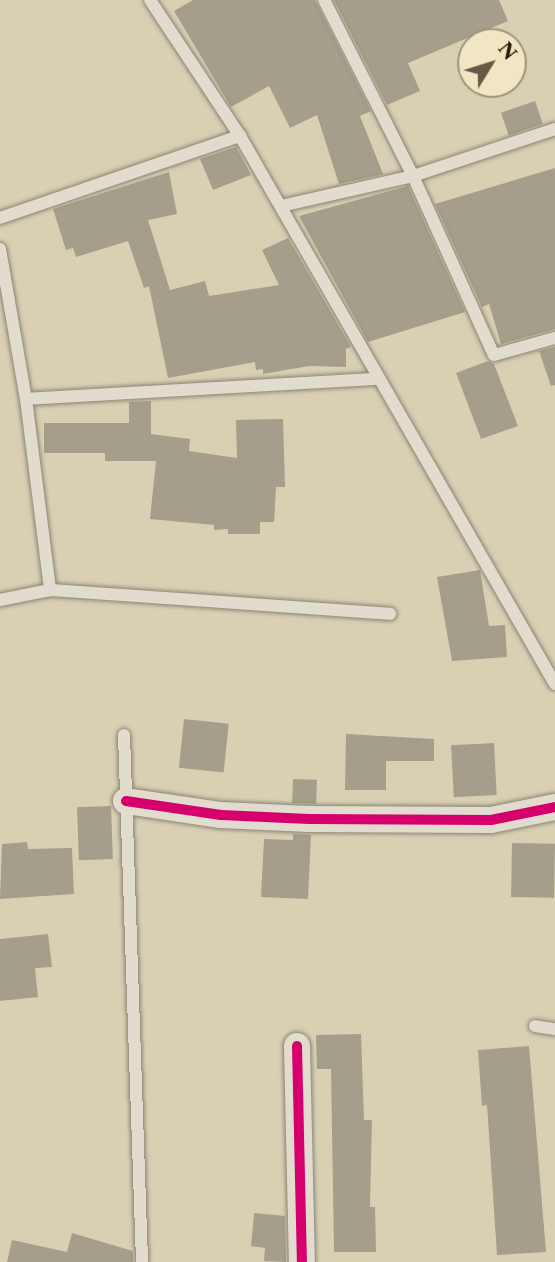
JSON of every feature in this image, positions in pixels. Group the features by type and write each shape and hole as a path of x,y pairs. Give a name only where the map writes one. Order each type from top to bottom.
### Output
{"street":[{"path":"126,801 221,815 309,819 491,820 555,807"},
{"path":"298,1046 302,1262"}],"lane":[{"path":"150,0 240,136 376,379 555,684"},
{"path":"324,0 413,176 494,355 555,338"},
{"path":"281,206 413,176 555,129"},
{"path":"0,218 240,136"},
{"path":"0,250 26,399 50,590"},
{"path":"26,399 376,379"},
{"path":"0,600 50,590 390,614"},
{"path":"124,735 142,1262"},
{"path":"535,1026 555,1029"}],"building":[{"path":"193,0 315,0 371,111 360,116 383,174 339,184 317,115 290,128 269,86 231,107 174,11"},
{"path":"334,0 499,0 508,21 491,28 457,28 457,42 408,63 420,91 387,105"},
{"path":"535,101 543,124 509,135 501,113"},
{"path":"236,147 251,175 213,190 200,159"},
{"path":"555,168 555,329 501,344 489,304 482,307 435,204"},
{"path":"169,172 177,214 148,220 170,290 205,281 209,296 279,285 262,250 288,238 351,347 346,349 346,367 309,366 263,374 263,369 256,370 255,362 168,378 149,286 144,288 128,241 76,257 73,248 66,250 53,209"},
{"path":"408,186 465,312 368,342 299,216"},
{"path":"555,347 555,385 551,386 539,351"},
{"path":"488,361 494,364 518,426 481,439 456,373"},
{"path":"151,401 151,434 190,439 189,451 237,458 236,420 283,419 285,487 276,487 274,522 260,522 260,534 228,534 228,529 214,530 214,525 150,519 156,461 105,461 105,453 44,453 44,423 129,423 129,402"},
{"path":"480,570 489,626 505,625 507,657 452,661 437,577"},
{"path":"184,719 229,724 224,772 179,768"},
{"path":"346,734 434,739 434,761 386,761 386,790 345,790"},
{"path":"494,743 497,795 454,797 451,745"},
{"path":"293,779 317,780 316,804 292,803"},
{"path":"111,806 113,859 79,860 77,807"},
{"path":"293,834 311,835 308,899 261,897 264,839 293,840"},
{"path":"27,842 28,849 72,848 74,894 0,899 2,844"},
{"path":"512,843 555,844 554,898 511,897"},
{"path":"48,934 52,967 35,968 38,997 0,1001 0,939"},
{"path":"361,1034 364,1120 372,1120 370,1207 375,1207 376,1252 334,1252 331,1069 317,1069 316,1035"},
{"path":"529,1046 546,1252 497,1255 487,1105 482,1106 478,1050"},
{"path":"254,1213 285,1216 286,1262 264,1261 265,1248 251,1246"},
{"path":"72,1233 133,1251 133,1262 7,1262 12,1240 67,1252"}],"cycle path":[{"path":"126,801 221,815 309,819 491,820 555,807"},
{"path":"297,1046 302,1262"}]}
